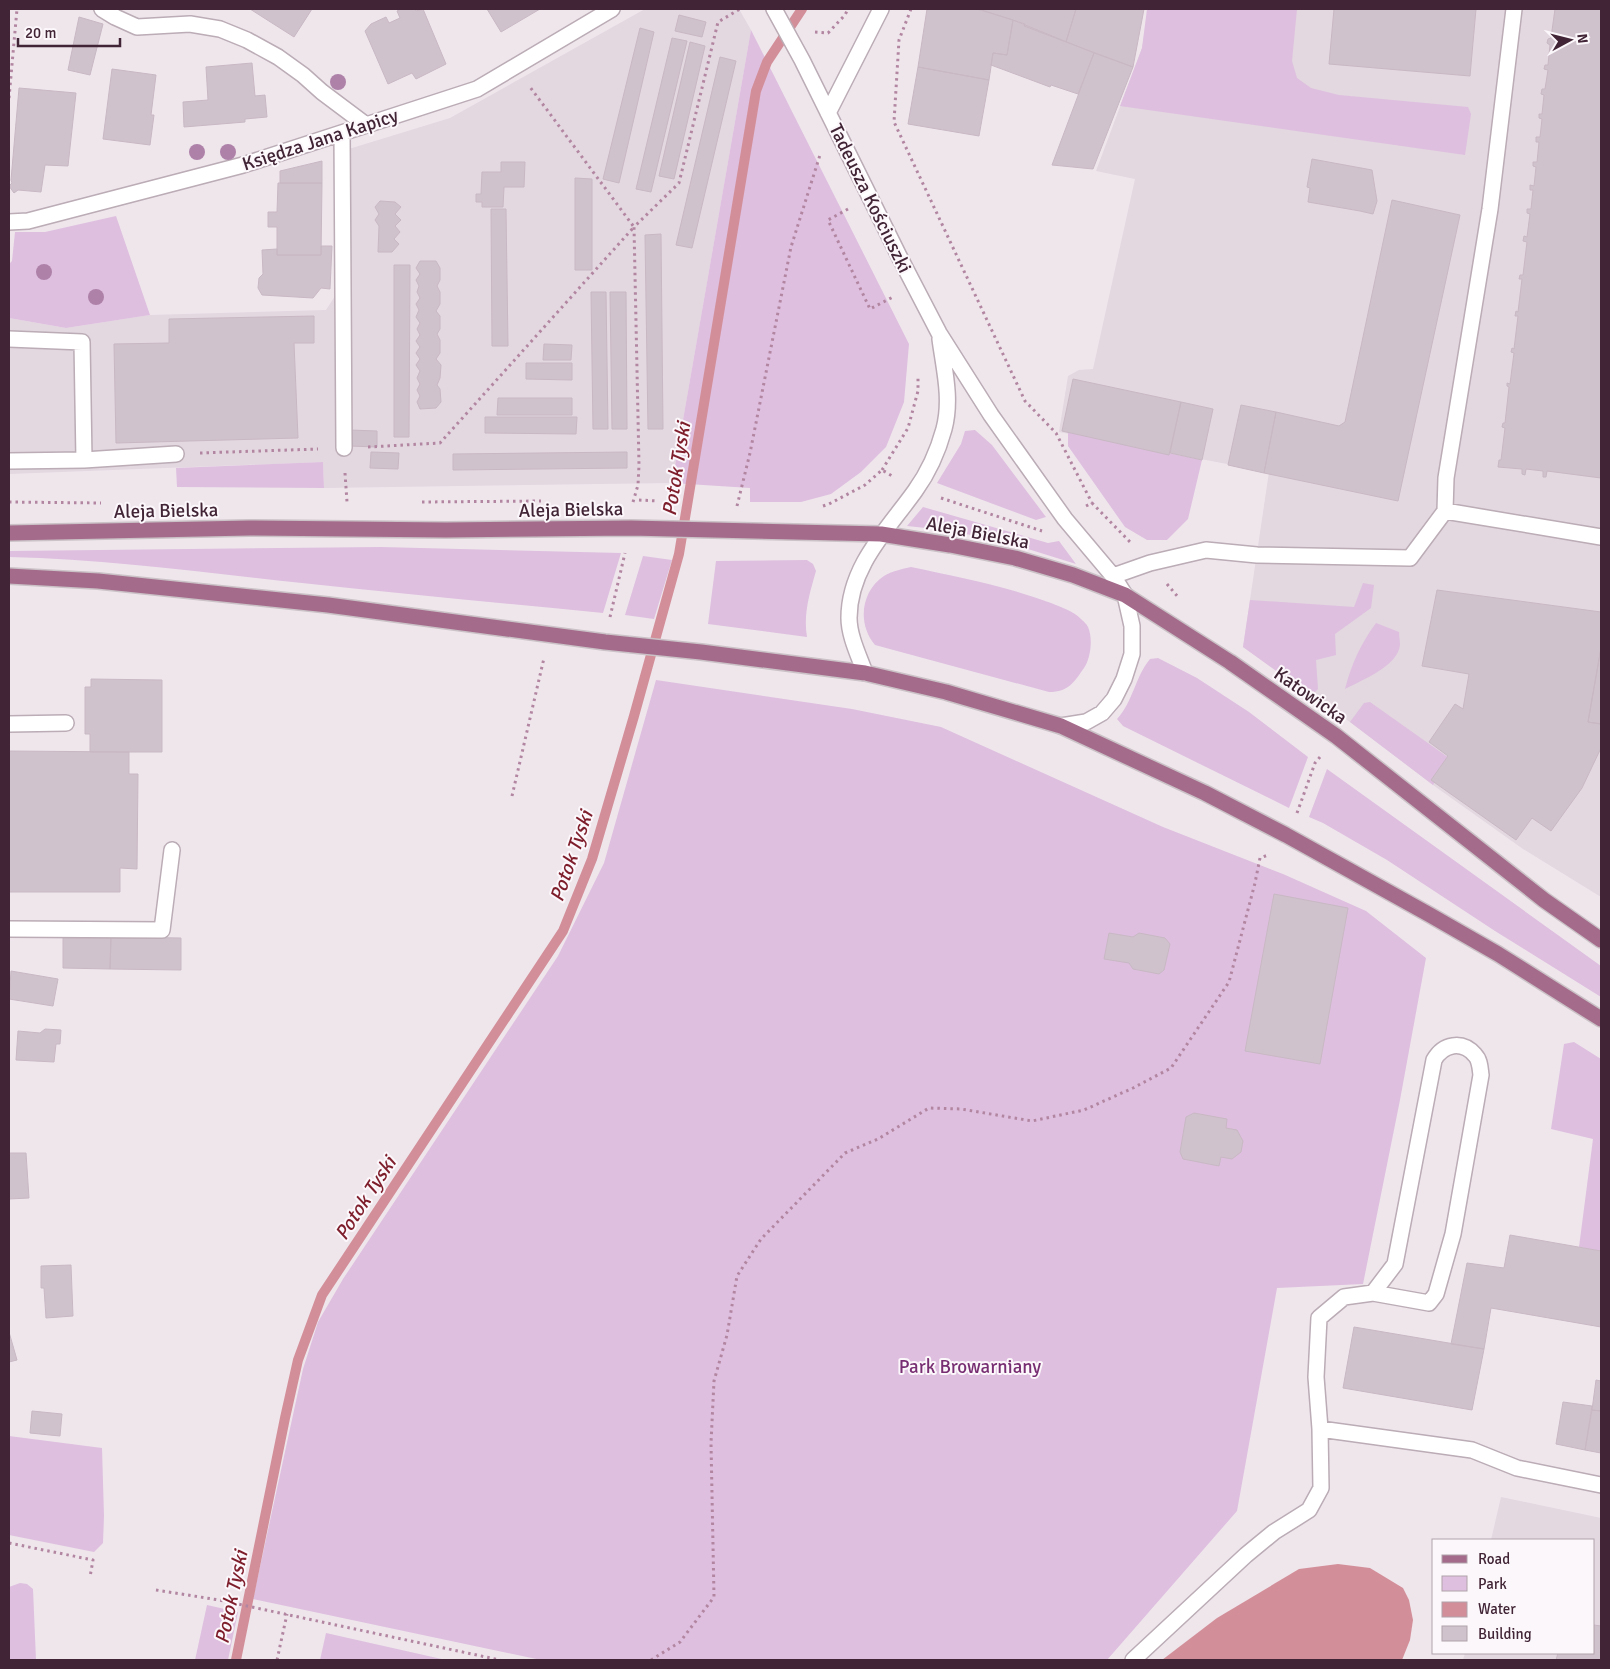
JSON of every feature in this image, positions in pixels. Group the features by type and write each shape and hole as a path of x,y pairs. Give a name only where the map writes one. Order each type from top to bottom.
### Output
{"main road":[{"name":"Aleja Bielska","path":"9,533 249,528 446,530 654,528 881,534 1015,558 1073,575 1126,595"},
{"path":"9,576 98,581 328,605 627,645 866,672 946,692 1060,726 1205,793 1286,835 1498,954 1601,1019"},
{"name":"Katowicka","path":"1126,595 1230,662 1336,736 1544,900 1601,940"}],"street":[{"path":"102,9 137,27 190,24 220,28 278,57 366,125"},
{"name":"Księdza Jana Kapicy","path":"9,222 28,221 243,164 477,89 612,9"},
{"path":"774,9 828,113"},
{"name":"Tadeusza Kościuszki","path":"881,9 828,113 939,334 992,415 1054,503 1126,595"},
{"path":"1113,576 1150,563 1206,550 1256,555 1410,558 1445,511 1446,478 1490,209 1514,9"},
{"path":"342,133 344,448"},
{"name":"Tadeusza Kościuszki","path":"881,534 916,490 934,459 944,428 949,396 939,334"},
{"path":"9,339 82,342 84,460"},
{"path":"9,462 84,460 176,454"},
{"path":"1445,511 1601,537"},
{"path":"866,672 855,646 849,620 852,592 861,568 881,534"},
{"path":"1060,726 1086,722 1102,713 1114,699 1124,679 1132,654 1132,626 1126,595"},
{"path":"9,724 66,723"},
{"path":"9,929 162,930 172,850"},
{"path":"1133,1660 1246,1555 1274,1532 1309,1510 1321,1488 1320,1430 1316,1377 1319,1318 1344,1297 1373,1293 1429,1304 1436,1294 1453,1234 1481,1074 1479,1061 1475,1054 1464,1048 1452,1046 1439,1051 1434,1060 1395,1264 1373,1293"},
{"path":"1320,1430 1472,1450 1517,1468 1601,1486"}],"path":[{"path":"9,98 18,9"},
{"path":"176,454 440,443 634,227 679,183 718,22 740,9"},
{"path":"812,31 828,33 845,15 848,9"},
{"path":"911,9 898,40 894,122 1024,401 1056,433 1092,503"},
{"path":"515,67 634,227 640,465 631,528 605,642"},
{"path":"737,507 750,453 792,247 821,152 825,160"},
{"path":"844,201 848,210 828,220 870,309 894,297 898,305"},
{"path":"882,470 908,428 918,391 918,371"},
{"path":"344,448 347,502"},
{"path":"512,796 543,662"},
{"path":"651,1660 680,1642 714,1597 710,1443 714,1381 728,1335 737,1276 761,1239 845,1153 878,1139 929,1108 961,1109 1032,1121 1084,1110 1171,1068 1229,982 1260,858 1279,851 1300,808 1315,763 1336,736"},
{"path":"9,1543 93,1560 90,1577"},
{"path":"156,1590 219,1600 500,1660"},
{"path":"277,1660 287,1614"}],"shaded area":[{"path":"645,9 739,9 751,30 672,483 324,488 323,462 9,474 9,318 66,328 150,315 326,310 337,293 339,152 450,118"},
{"path":"1148,9 1601,9 1601,897 1523,849 1433,785 1350,722 1243,647 1269,472 1059,432 1068,376 1079,370 1093,369 1135,179 1096,171 1142,48"},
{"path":"1501,1497 1601,1518 1601,1660 1463,1660 1465,1654 1595,1654 1595,1539 1491,1539"}],"green space":[{"path":"1147,9 1297,9 1292,61 1297,78 1311,88 1339,95 1468,107 1471,114 1465,155 1120,106 1142,48"},
{"path":"751,30 909,344 904,402 886,447 861,472 831,494 801,502 750,502 750,488 672,483"},
{"path":"116,216 150,315 66,328 9,318 9,264 12,261 15,232 45,232"},
{"path":"975,430 992,445 1046,517 1036,520 937,483 961,444 965,431"},
{"path":"1068,432 1202,460 1188,519 1167,540 1147,540 1125,527 1068,446"},
{"path":"323,462 324,488 177,487 176,468"},
{"path":"923,507 1048,543 1059,541 1076,564 1002,541 945,530 907,526"},
{"path":"381,547 621,553 603,613 119,563 9,557 9,551"},
{"path":"643,556 672,560 654,619 625,615"},
{"path":"807,560 813,564 816,571 809,595 806,620 807,637 708,624 716,561"},
{"path":"911,567 981,582 1071,611 1086,624 1090,632 1090,648 1086,664 1070,685 1056,692 1049,692 875,645 869,637 864,618 864,608 870,590 884,576 894,571"},
{"path":"1363,583 1374,585 1371,608 1335,634 1336,655 1316,660 1318,689 1311,696 1243,647 1250,600 1354,607"},
{"path":"1376,623 1399,632 1400,645 1398,653 1386,666 1345,689 1357,654"},
{"path":"1158,658 1197,678 1249,712 1308,757 1289,808 1123,726 1117,719 1127,705 1145,666 1150,659"},
{"name":"Park Browarniany","path":"656,680 852,709 941,727 1163,827 1283,874 1366,911 1426,958 1363,1284 1277,1288 1237,1511 1107,1660 541,1660 253,1599 303,1369 318,1322 343,1279 558,956 604,863"},
{"path":"1370,702 1449,758 1433,785 1350,722 1364,703"},
{"path":"1327,769 1601,966 1601,997 1495,931 1387,860 1323,823 1309,817"},
{"path":"1574,1042 1601,1059 1601,1251 1579,1247 1593,1139 1551,1129 1564,1044"},
{"path":"9,1436 102,1448 103,1543 94,1552 9,1535"},
{"path":"20,1583 27,1584 33,1589 36,1660 9,1660 9,1587"},
{"path":"207,1605 238,1612 228,1660 195,1660"},
{"path":"326,1633 446,1660 320,1660"}],"water":[{"path":"1338,1564 1370,1568 1403,1588 1409,1600 1413,1620 1410,1640 1402,1660 1162,1660 1217,1618 1299,1569"}],"building":[{"path":"250,9 312,9 294,37"},
{"path":"401,9 415,9 416,11 423,9 446,64 416,79 412,73 388,84 365,31 371,24 386,17 389,23 400,18 397,11"},
{"path":"487,9 540,9 501,32"},
{"path":"927,9 977,9 1013,20 1007,55 993,53 989,80 918,67"},
{"path":"983,9 1076,9 1066,42 1024,26 1025,24"},
{"path":"1076,9 1144,9 1133,67 1066,42"},
{"path":"1334,9 1476,9 1470,76 1329,64"},
{"path":"1555,9 1601,9 1601,478 1547,471 1546,477 1543,477 1543,471 1526,469 1525,475 1522,474 1522,469 1498,467 1499,460 1501,460 1505,428 1502,427 1503,423 1505,423 1509,387 1507,383 1510,384 1514,353 1511,352 1512,348 1514,349 1518,316 1515,316 1516,311 1518,312 1522,279 1519,279 1520,275 1523,275 1527,242 1523,241 1524,236 1527,237 1530,214 1527,213 1527,209 1531,209 1533,190 1530,190 1530,185 1534,186 1536,167 1533,166 1533,162 1537,162 1539,142 1536,142 1536,137 1540,137 1542,119 1539,118 1539,114 1542,114 1544,95 1541,94 1542,89 1545,89 1548,70 1544,69 1545,65 1548,65 1550,45 1547,43 1548,39 1551,38"},
{"path":"679,15 706,22 702,37 675,31"},
{"path":"79,17 103,24 90,75 68,70"},
{"path":"1013,20 1094,53 1078,94 1051,85 1050,87 991,65 993,53 1007,55"},
{"path":"640,28 654,32 619,183 603,179"},
{"path":"672,38 687,41 651,192 636,189"},
{"path":"690,42 705,46 674,179 659,176"},
{"path":"1094,53 1133,67 1093,169 1052,165"},
{"path":"720,57 736,61 692,248 676,245"},
{"path":"252,63 255,96 265,95 267,117 245,119 245,122 184,127 183,102 208,100 206,67"},
{"path":"918,67 989,80 979,136 908,124"},
{"path":"112,69 156,75 151,115 154,115 150,145 103,139"},
{"path":"19,88 76,93 68,166 45,165 41,192 18,190 14,193 9,186 12,183"},
{"path":"1312,159 1372,170 1377,201 1373,214 1308,202 1310,188 1307,187"},
{"path":"322,161 322,183 280,183 280,171"},
{"path":"501,162 525,162 524,187 504,187 503,207 482,207 482,202 476,202 476,194 481,194 482,172 501,172"},
{"path":"575,178 592,179 592,270 575,270"},
{"path":"278,183 322,183 321,255 277,255 277,227 268,227 268,212 277,212"},
{"path":"1392,200 1460,215 1398,501 1264,473 1276,412 1339,426 1345,422"},
{"path":"380,201 395,202 401,207 395,214 401,220 395,226 400,232 394,239 399,244 392,252 378,252 379,226 375,220 379,214 375,207"},
{"path":"491,209 506,209 508,346 492,346"},
{"path":"661,234 663,429 648,429 645,235"},
{"path":"321,246 332,246 330,289 321,288 313,298 262,295 258,288 259,278 263,274 262,250 277,249 277,255 321,255"},
{"path":"420,261 436,261 440,268 440,280 437,286 440,292 440,304 436,311 440,316 440,329 437,334 440,340 440,353 436,359 441,365 440,378 437,385 440,389 441,402 436,408 420,409 417,402 420,396 417,390 420,384 417,378 420,371 416,365 420,359 416,353 420,347 416,341 420,335 417,329 420,323 416,317 419,310 416,304 420,298 417,292 419,286 416,280 420,274 416,268"},
{"path":"394,265 410,265 409,437 394,437"},
{"path":"591,292 606,292 608,429 593,429"},
{"path":"610,292 626,292 627,429 612,429"},
{"path":"314,316 314,343 294,343 298,438 116,443 114,344 169,343 169,319"},
{"path":"544,344 572,345 571,360 543,360"},
{"path":"526,363 572,363 572,380 526,379"},
{"path":"1073,379 1181,402 1169,455 1062,431"},
{"path":"498,398 572,398 572,415 497,415"},
{"path":"1181,402 1213,409 1202,460 1170,453"},
{"path":"1241,405 1276,412 1264,473 1228,465"},
{"path":"485,417 577,417 576,434 485,433"},
{"path":"349,430 377,431 377,447 349,446"},
{"path":"371,452 399,453 398,469 370,468"},
{"path":"627,452 627,468 453,470 453,454"},
{"path":"1437,590 1601,612 1601,648 1588,722 1601,724 1601,748 1582,788 1551,831 1532,818 1516,840 1431,780 1448,756 1429,742 1455,704 1463,709 1469,674 1422,666"},
{"path":"1601,648 1601,724 1588,722"},
{"path":"91,679 162,680 162,752 90,752 90,734 85,734 85,687 91,687"},
{"path":"9,751 129,752 129,774 138,774 137,869 120,868 120,892 9,892"},
{"path":"1274,894 1348,908 1320,1064 1245,1051"},
{"path":"1109,933 1133,937 1139,933 1165,938 1170,944 1164,970 1159,974 1133,969 1129,963 1104,959"},
{"path":"63,937 111,937 110,969 63,968"},
{"path":"111,937 181,938 181,970 110,969"},
{"path":"11,971 58,979 53,1006 9,999"},
{"path":"45,1029 61,1030 60,1044 56,1044 54,1062 16,1060 18,1031 40,1033"},
{"path":"1194,1113 1227,1119 1226,1128 1237,1130 1243,1141 1241,1152 1232,1159 1221,1157 1219,1166 1183,1159 1180,1152 1186,1117"},
{"path":"9,1153 26,1153 29,1198 9,1199"},
{"path":"1510,1235 1601,1251 1601,1327 1491,1308 1484,1349 1451,1344 1467,1263 1504,1268"},
{"path":"71,1265 73,1316 46,1318 44,1288 41,1288 41,1266"},
{"path":"1354,1327 1484,1349 1472,1410 1343,1388"},
{"path":"9,1332 17,1360 9,1362"},
{"path":"1596,1380 1601,1381 1601,1411 1592,1410"},
{"path":"1563,1402 1592,1406 1585,1450 1556,1444"},
{"path":"1592,1410 1601,1411 1601,1453 1585,1450"},
{"path":"32,1411 62,1414 60,1436 30,1433"},
{"path":"1595,1625 1601,1626 1601,1660 1556,1660 1558,1654 1595,1654"}],"waterway":[{"name":"Potok Tyski","path":"236,1660 298,1360 322,1295 563,931 592,859 679,554 756,91 767,62 802,9"}]}
